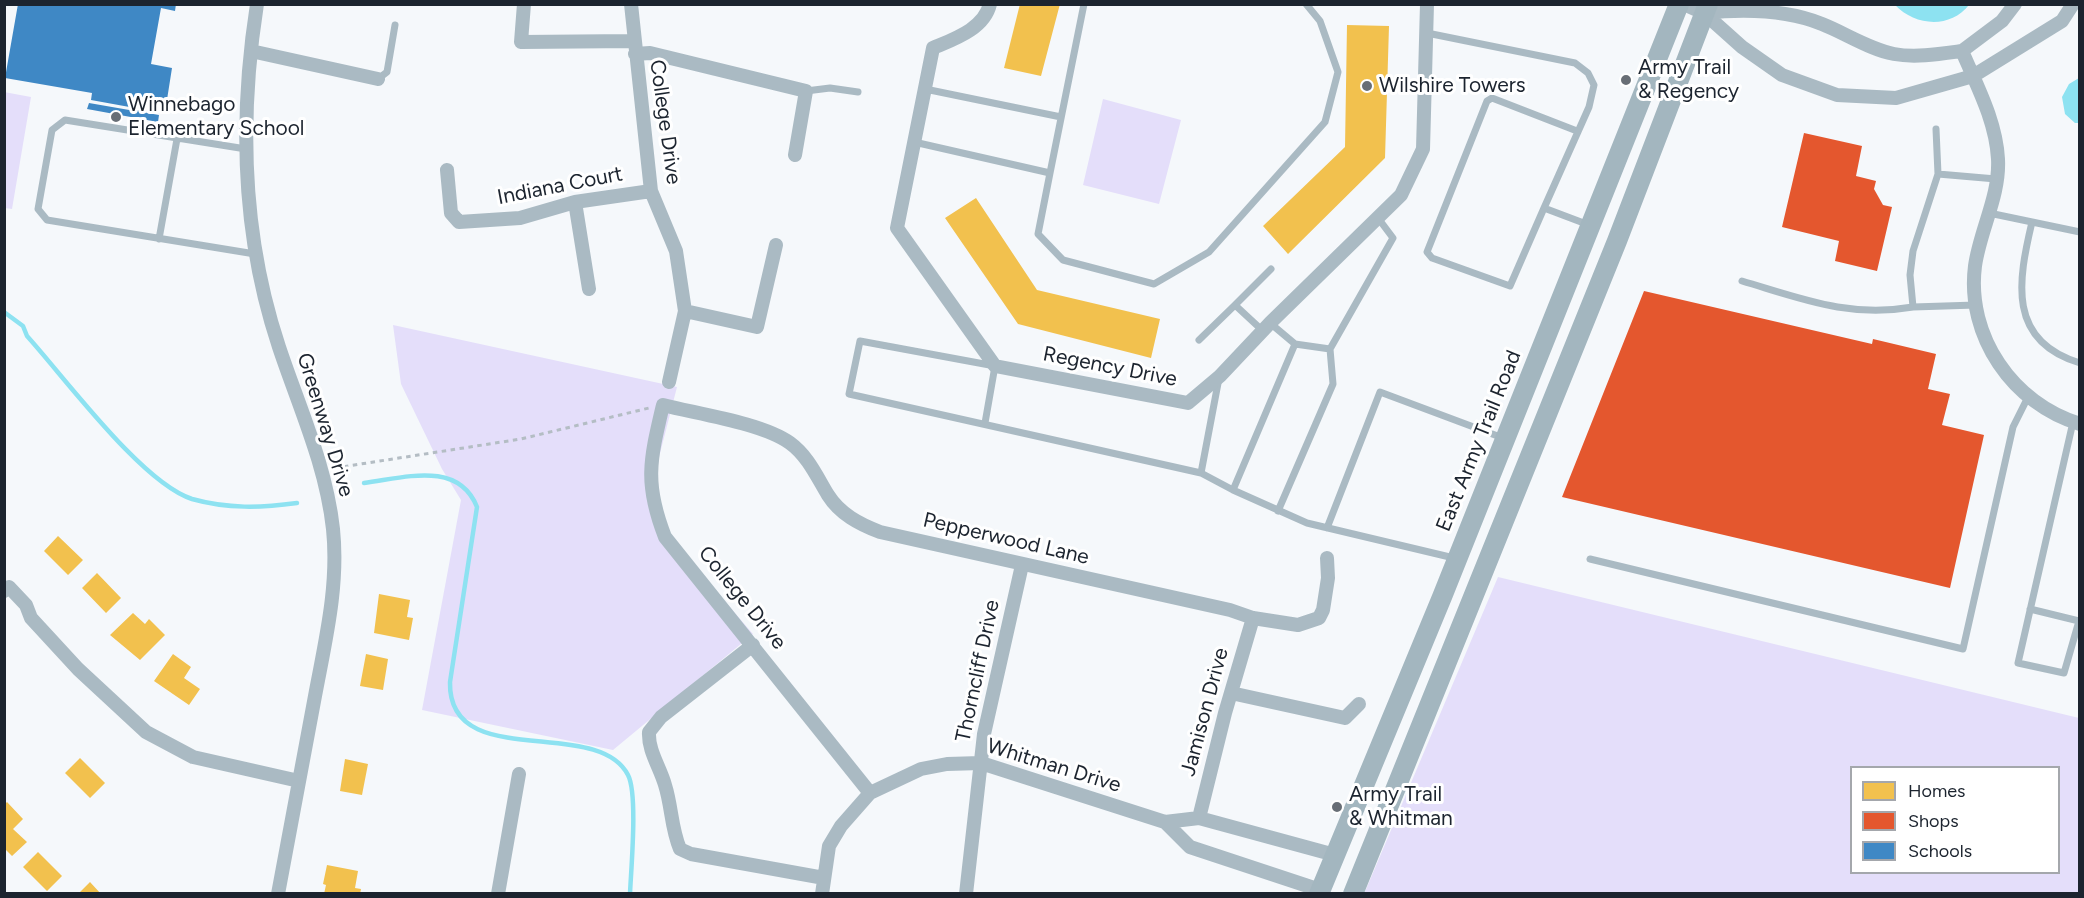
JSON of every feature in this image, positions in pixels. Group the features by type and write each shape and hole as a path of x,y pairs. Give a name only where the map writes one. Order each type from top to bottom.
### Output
{"main road":[{"name":"East Army Trail Road","path":"1319,892 1458,559 1679,4"},
{"path":"1353,894 1613,252 1706,9"}],"street":[{"name":"Greenway Drive","path":"258,4 251,51 246,149 255,254 278,346 327,486 333,531 333,587 278,894"},
{"path":"524,4 522,42 634,48 806,91 795,155"},
{"name":"College Drive","path":"631,4 651,191 676,251 684,311 669,382"},
{"path":"990,4 987,16 962,36 933,48 897,228 995,366"},
{"name":"Regency Drive","path":"995,366 1188,403 1220,376 1266,327 1401,195 1423,149 1428,4"},
{"path":"1684,4 1706,9 1739,9 1777,13 1818,22 1893,54 1927,55 1962,51 2002,21 2015,4"},
{"path":"1706,9 1742,47 1782,75 1837,95 1896,98 1972,76 2062,21 2073,4"},
{"path":"251,51 378,79"},
{"path":"1962,51 1994,126 1998,160 1989,213 1975,267 1976,305 1981,329 1999,367 2028,397 2054,415 2076,423"},
{"name":"Indiana Court","path":"447,170 451,213 459,222 520,218 575,202 651,191"},
{"path":"575,202 589,289"},
{"path":"684,311 758,327 776,245"},
{"name":"College Drive","path":"663,405 650,462 650,482 657,516 665,537 870,793"},
{"name":"Pepperwood Lane","path":"663,405 768,432 791,443 811,465 829,497 842,512 861,525 880,532 1022,565 1230,610 1253,618 1298,625 1319,618 1323,610 1327,558"},
{"name":"Thorncliff Drive","path":"966,894 984,734 1022,565"},
{"path":"7,589 26,605 31,618 78,669 146,732 193,757 299,781"},
{"name":"Jamison Drive","path":"1199,818 1253,618"},
{"path":"753,645 661,717 649,732 650,749 667,792 673,832 680,849 691,854 824,878"},
{"path":"1231,693 1345,718 1359,704"},
{"name":"Whitman Drive","path":"822,894 829,846 841,826 870,793 921,769 947,764 981,763 1165,822 1199,818 1335,855"},
{"path":"498,894 519,774"},
{"name":"Whitman Drive","path":"1165,822 1190,847 1319,892"}],"lane":[{"path":"1084,4 1038,234 1063,260 1154,284 1209,252 1325,122 1338,72 1320,21 1306,4"},
{"path":"378,79 387,72 395,25"},
{"path":"1427,33 1575,63 1588,73 1594,85 1589,107 1510,286 1432,258 1427,249 1487,101 1492,98 1577,131"},
{"path":"806,91 830,88 858,92"},
{"path":"925,89 1061,117"},
{"path":"246,149 64,120 52,130 38,209 47,220 255,254"},
{"path":"1913,308 1910,275 1913,251 1938,174 1936,129"},
{"path":"159,239 177,139"},
{"path":"914,142 1050,173"},
{"path":"1938,174 1996,179"},
{"path":"1544,208 1591,226"},
{"path":"1989,213 2079,232"},
{"path":"1278,511 1333,384 1330,350 1393,238 1378,218"},
{"path":"2032,222 2021,272 2021,305 2032,330 2050,351 2079,363"},
{"path":"1199,340 1271,269"},
{"path":"1742,281 1832,307 1882,312 1976,305"},
{"path":"1235,305 1295,344 1330,350"},
{"path":"985,423 995,366 860,342 849,394 1201,473 1307,523 1458,559"},
{"path":"1233,490 1295,344"},
{"path":"1201,473 1220,376"},
{"path":"1327,528 1380,392 1506,439"},
{"path":"1590,559 1963,649 2013,427 2028,397"},
{"path":"2030,609 2079,621 2064,673 2018,663 2030,609 2076,423"}],"path":[{"path":"322,471 521,439 663,405"}],"shaded area":[{"path":"4,92 31,97 12,209 5,208"},
{"path":"1103,99 1181,120 1159,204 1083,185"},
{"path":"393,325 677,387 657,465 658,493 667,534 753,634 613,750 422,710 461,500 442,469 401,384"},
{"path":"1498,577 2079,718 2079,893 1364,894"}],"water":[{"path":"1895,5 1969,5 1952,18 1932,22 1912,17"},
{"path":"2079,78 2079,123 2075,123 2065,114 2062,97 2069,84"}],"building: Homes":[{"path":"1020,4 1060,4 1041,76 1004,68"},
{"name":"Wilshire Towers","path":"1347,25 1389,26 1385,158 1288,254 1263,226 1345,147"},
{"path":"976,198 1037,290 1160,319 1151,358 1018,324 945,218"},
{"path":"58,536 83,560 68,575 44,551"},
{"path":"97,573 121,598 106,613 82,588"},
{"path":"379,594 410,600 407,617 413,618 409,640 374,633"},
{"path":"133,613 145,624 149,619 165,635 140,660 110,635"},
{"path":"173,654 191,667 184,678 200,689 189,705 154,681"},
{"path":"366,654 388,659 383,690 360,686"},
{"path":"80,758 105,783 90,798 65,773"},
{"path":"345,759 368,764 362,795 340,791"},
{"path":"7,802 23,819 13,829 27,842 12,856 4,848 4,805"},
{"path":"38,852 62,876 47,891 23,867"},
{"path":"327,865 358,871 355,888 361,889 360,894 324,894 326,885 323,884"},
{"path":"90,882 101,894 78,894"}],"building: Shops":[{"path":"1804,133 1862,146 1856,176 1876,181 1874,189 1883,205 1892,207 1877,271 1835,261 1839,241 1782,227"},
{"path":"1644,291 1872,344 1873,339 1936,354 1928,389 1950,394 1942,425 1984,435 1950,588 1562,497"}],"building: Schools":[{"path":"18,4 176,4 175,11 161,8 151,64 172,68 166,106 144,102 142,112 159,115 158,122 87,109 89,103 135,111 135,108 91,100 92,93 5,78"}],"waterway":[{"path":"4,312 23,326 27,336 105,427 150,473 172,489 192,499 219,505 257,507 297,503"},
{"path":"364,483 412,476 443,477 457,483 468,492 477,507 450,682 456,710 473,726 497,736 587,748 611,758 628,775 633,798 630,894"}],"place":[{"name":"Army Trail & Regency","path":"1626,80"},
{"name":"Wilshire Towers","path":"1367,86"},
{"name":"Winnebago Elementary School","path":"116,117"},
{"name":"Army Trail & Whitman","path":"1337,807"}]}
